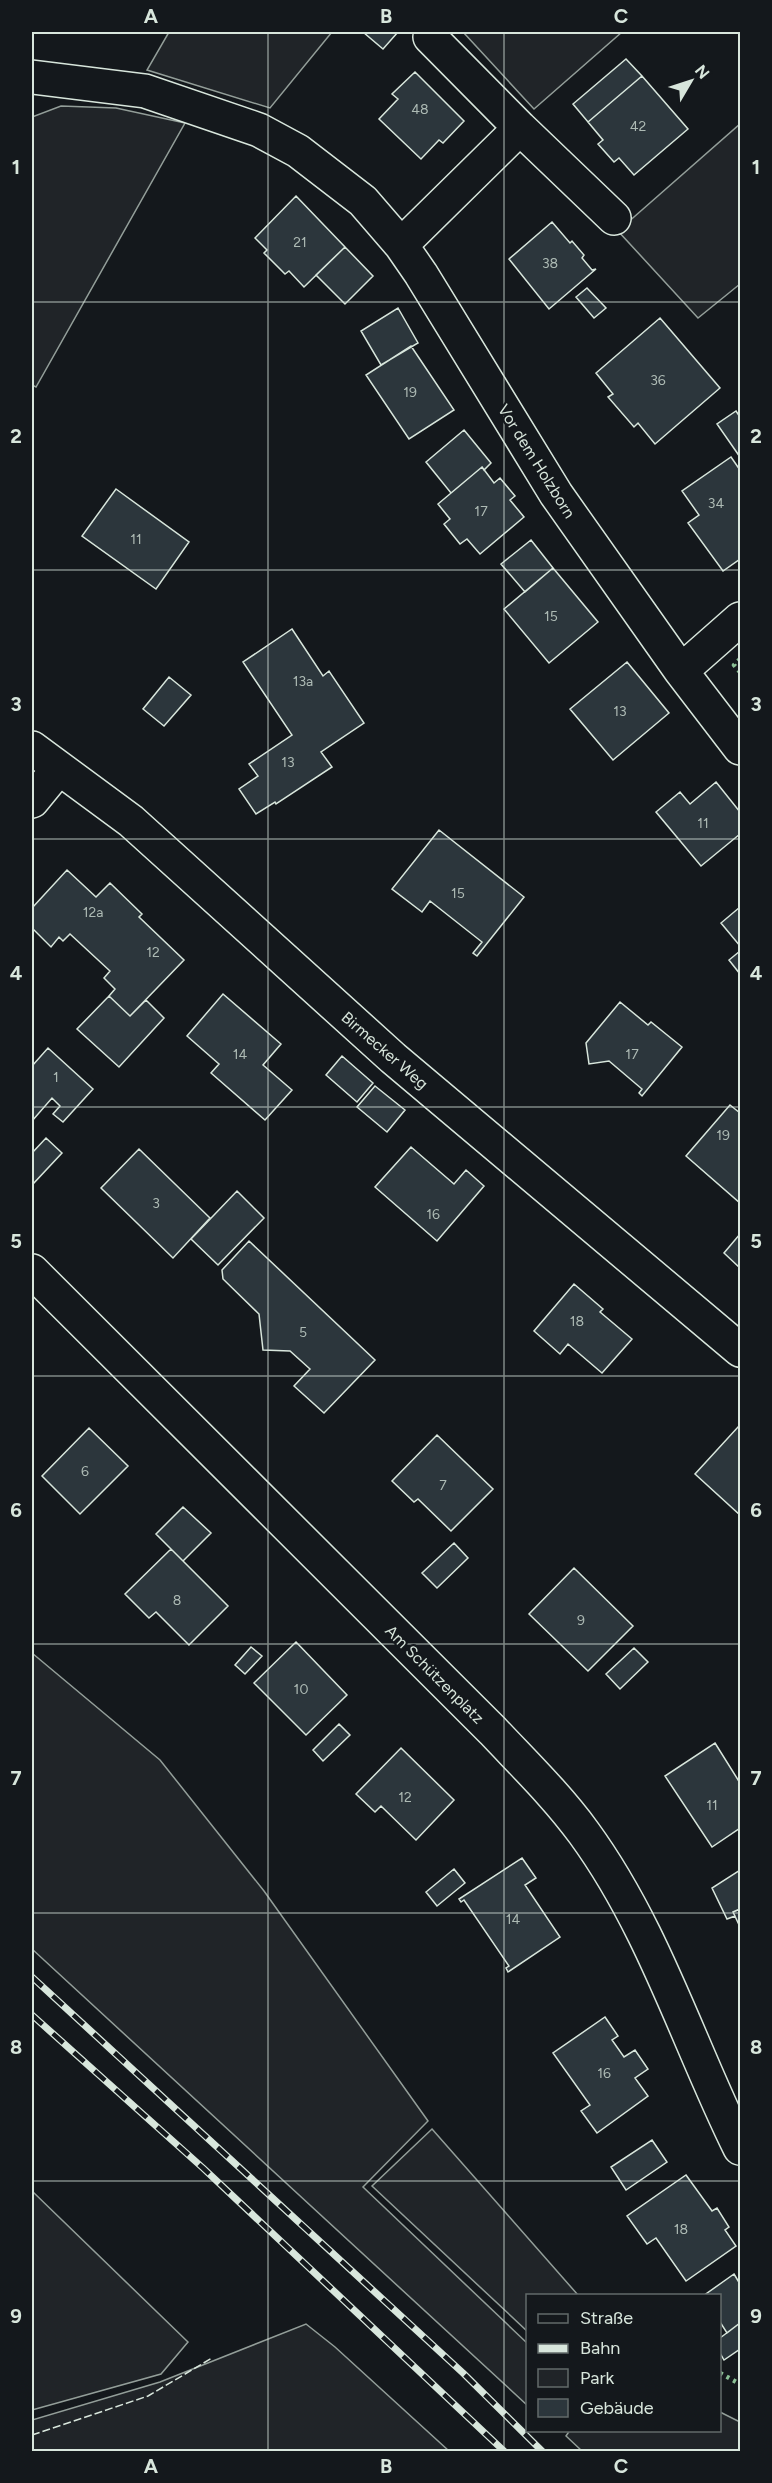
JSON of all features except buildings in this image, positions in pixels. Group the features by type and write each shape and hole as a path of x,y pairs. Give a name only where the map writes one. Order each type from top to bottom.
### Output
{"street":[{"path":"430,37 520,128 615,218"},
{"name":"Vor dem Holzborn","path":"32,77 145,92 259,130 298,151 355,195 401,245 556,494 681,671 741,748"},
{"path":"401,245 520,128"},
{"path":"681,671 741,619"},
{"name":"Birmecker Weg","path":"32,748 130,821 393,1058 741,1350"},
{"path":"32,801 59,768"},
{"name":"Am Schützenplatz","path":"32,1271 493,1731 563,1807 584,1833 614,1879 650,1944 741,2148"}],"green space":[{"path":"169,32 332,32 270,108 147,70"},
{"path":"463,32 622,32 534,109"},
{"path":"61,106 116,108 185,123 36,387 32,385 32,117"},
{"path":"740,124 740,284 698,318 618,231"},
{"path":"32,1653 160,1760 264,1891 428,2121 363,2187 526,2342 526,2404 32,1949"},
{"path":"432,2129 577,2294 526,2294 526,2330 372,2186"},
{"path":"32,2191 188,2342 161,2374 32,2410"},
{"path":"306,2324 335,2347 449,2451 32,2451 32,2420 160,2382"},
{"path":"721,2412 740,2422 740,2451 582,2451 566,2436 569,2432 721,2432"}],"railway":[{"path":"32,1977 463,2373 543,2452"},
{"path":"32,2015 203,2168 505,2452"}],"hedge":[{"path":"740,659 734,665 740,672"},
{"path":"721,2374 740,2384"}],"fence":[{"path":"32,2435 148,2396 212,2358"}]}
